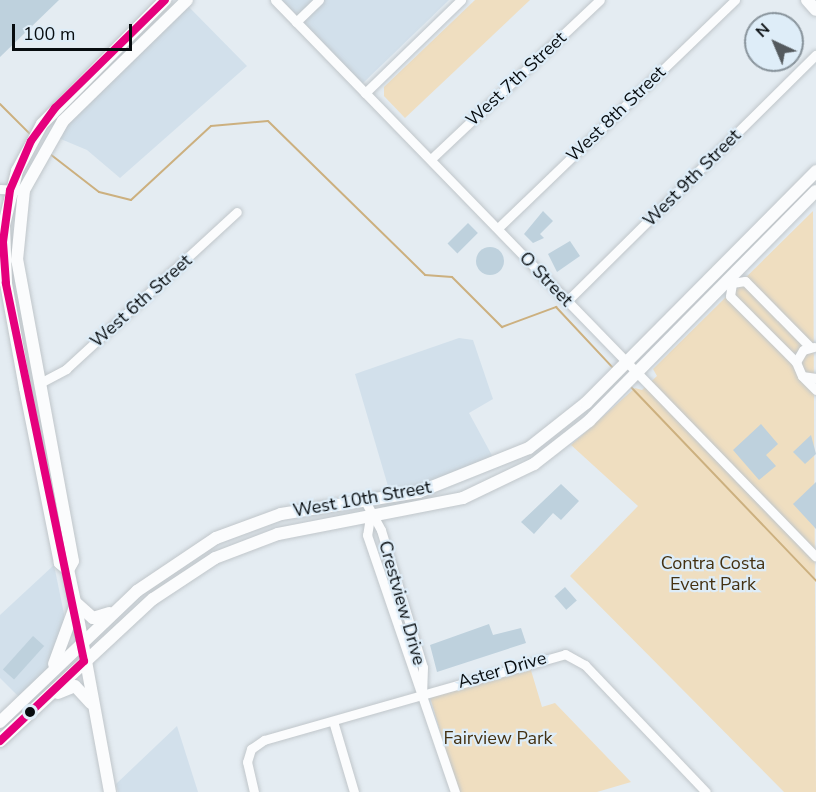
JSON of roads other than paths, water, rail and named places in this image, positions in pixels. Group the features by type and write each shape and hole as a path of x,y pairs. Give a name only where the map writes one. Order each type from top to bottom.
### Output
{"main road":[{"path":"110,792 84,662 76,604 68,570 60,563 6,283 5,189 42,124 165,0"},
{"path":"68,570 73,561 17,260 24,190 56,131 187,0"},
{"path":"807,0 816,10"},
{"name":"West 10th Street","path":"45,677 160,572 216,538 281,514 365,501 457,480 529,448 586,403 717,267 816,171"},
{"name":"West 10th Street","path":"31,714 153,599 216,558 278,534 463,498 534,464 589,421 637,370 731,281 816,191"},
{"path":"76,604 93,618 120,607"},
{"path":"0,722 45,677 62,651 76,604"},
{"path":"0,741 31,714 70,686 81,690 93,706"}],"street":[{"name":"O Street","path":"275,0 637,370 816,557"},
{"path":"296,22 320,0"},
{"path":"366,93 461,0"},
{"name":"West 7th Street","path":"431,159 600,0"},
{"name":"West 8th Street","path":"498,228 735,0"},
{"name":"West 9th Street","path":"567,301 816,55"},
{"path":"5,189 24,190"},
{"name":"West 6th Street","path":"40,383 66,369 237,212"},
{"path":"717,267 731,281 745,281 813,348 796,362"},
{"path":"731,281 730,296 796,362 802,376 816,390"},
{"path":"802,376 816,378"},
{"name":"Crestview Drive","path":"365,501 370,517 381,530 423,668 422,693"},
{"name":"Crestview Drive","path":"370,517 367,536 411,676 422,693 455,792"},
{"name":"Aster Drive","path":"254,792 248,762 251,749 264,740 545,656 576,657 706,792"},
{"path":"333,721 354,792"}],"waterway":[{"path":"0,104 31,135"},
{"path":"50,154 99,192 131,200 211,126 268,121 425,275 452,277 502,327 556,307 613,368"},
{"path":"629,385 816,581"}],"park label":[{"name":"Contra Costa Event Park","path":"713,574"},
{"name":"Fairview Park","path":"498,738"}]}
